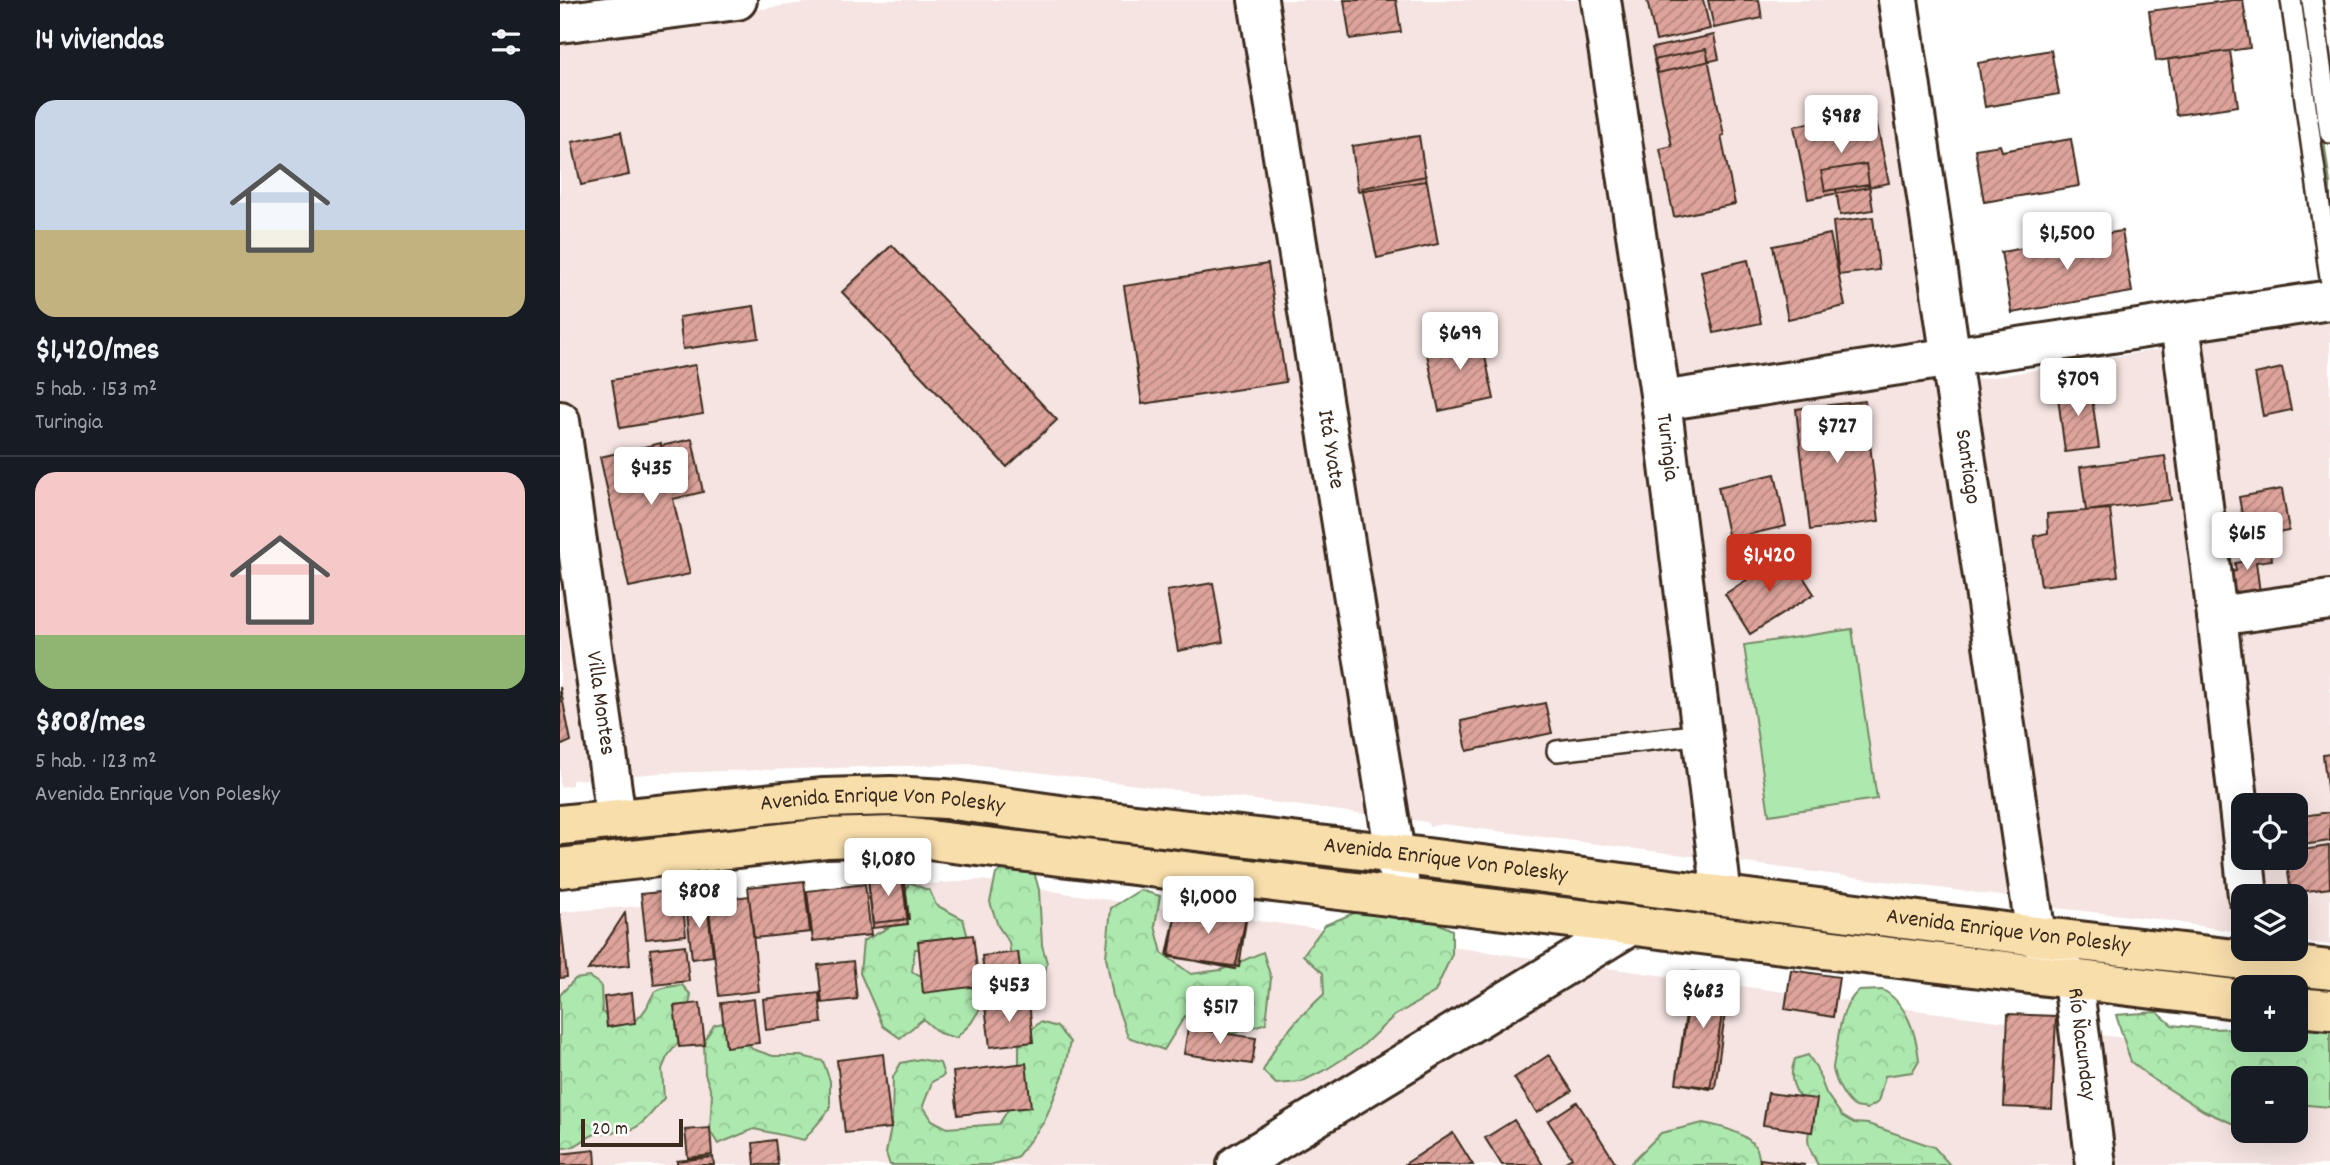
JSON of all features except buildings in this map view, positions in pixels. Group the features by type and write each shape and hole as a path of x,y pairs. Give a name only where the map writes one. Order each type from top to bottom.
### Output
{"main road":[{"name":"Avenida Enrique Von Polesky","path":"560,825 824,798 891,796 946,799 2036,936 2231,953"},
{"name":"Avenida Enrique Von Polesky","path":"560,868 826,838 896,836 2231,999"},
{"name":"Avenida Enrique Von Polesky","path":"2285,961 2330,970"},
{"path":"2308,1008 2330,1010"}],"street":[{"path":"560,23 737,0"},
{"name":"Itá Yvate","path":"1258,0 1402,898"},
{"name":"Turingia","path":"1601,0 1661,401 1722,896"},
{"name":"Santiago","path":"1899,0 2036,936"},
{"path":"1661,401 2330,300"},
{"path":"2180,323 2237,793"},
{"name":"Villa Montes","path":"560,421 616,818"},
{"path":"2217,616 2330,600"},
{"path":"1237,1165 1628,927"},
{"name":"Río Ñacunday","path":"2036,936 2073,981 2096,1165"}],"lane":[{"path":"2291,0 2330,278"},
{"path":"2312,0 2330,133"},
{"path":"1557,751 1702,734"}],"shaded area":[{"path":"826,0 1911,0 1957,383 2330,321 2330,945 2308,942 2308,884 2231,884 2231,931 2157,919 2047,907 2047,902 1442,824 1429,827 1428,822 972,764 660,773 572,780 572,785 560,787 560,37"},
{"path":"982,880 1134,904 2330,1066 2330,1165 560,1165 560,912"}],"green space":[{"path":"2299,0 2304,0 2330,183 2330,223"},
{"path":"1852,629 1877,799 1769,815 1744,645"},
{"path":"897,813 1352,871 1351,874 937,824 560,851 560,845 837,814"},
{"path":"1007,867 1033,868 1039,890 1042,945 1047,963 1042,987 1029,993 1014,983 1009,942 998,926 990,902 996,874"},
{"path":"909,882 930,891 936,905 963,919 968,938 941,949 915,949 912,972 930,979 968,982 983,1004 971,1023 956,1038 939,1033 923,1019 900,1038 883,1026 860,973 863,941 899,922"},
{"path":"1471,883 2015,952 2015,955 1467,887"},
{"path":"1140,890 1160,896 1155,926 1162,953 1191,974 1221,970 1263,952 1271,978 1266,1023 1232,1034 1185,1016 1164,1050 1128,1037 1113,996 1106,957 1111,908"},
{"path":"1377,910 1425,917 1452,930 1452,954 1435,992 1394,1016 1360,1048 1327,1069 1301,1082 1276,1084 1263,1071 1277,1044 1324,994 1323,973 1303,955 1325,925 1354,913"},
{"path":"2129,966 2231,976 2231,982 2130,971"},
{"path":"589,977 601,985 602,1012 621,1022 637,1019 658,990 682,985 691,995 683,1036 667,1057 662,1069 664,1098 640,1124 629,1131 598,1133 575,1146 560,1148 560,995 575,979"},
{"path":"2308,984 2330,986 2330,993 2308,990"},
{"path":"1883,990 1898,1003 1909,1020 1919,1060 1912,1072 1885,1076 1878,1102 1867,1109 1857,1107 1844,1096 1833,1069 1840,1027 1848,1004 1858,991"},
{"path":"2157,1012 2172,1025 2231,1028 2231,1052 2308,1052 2308,1019 2330,1020 2330,1107 2308,1105 2308,1066 2231,1066 2231,1123 2204,1111 2131,1062 2116,1015"},
{"path":"726,1022 740,1032 752,1049 773,1056 801,1056 823,1061 830,1081 830,1109 804,1140 754,1129 718,1144 710,1131 712,1094 705,1074 704,1041 714,1025"},
{"path":"1040,1022 1057,1027 1070,1042 1063,1076 1044,1122 1016,1158 990,1165 890,1165 886,1153 892,1122 893,1077 901,1063 920,1059 940,1063 944,1075 932,1082 923,1106 932,1120 947,1128 999,1124 1019,1093 1019,1041"},
{"path":"1808,1055 1826,1093 1842,1116 1854,1123 1868,1124 1934,1147 1950,1165 1818,1165 1808,1142 1810,1122 1792,1077 1795,1059"},
{"path":"1703,1123 1732,1131 1752,1142 1760,1165 1629,1165 1661,1133"}]}
